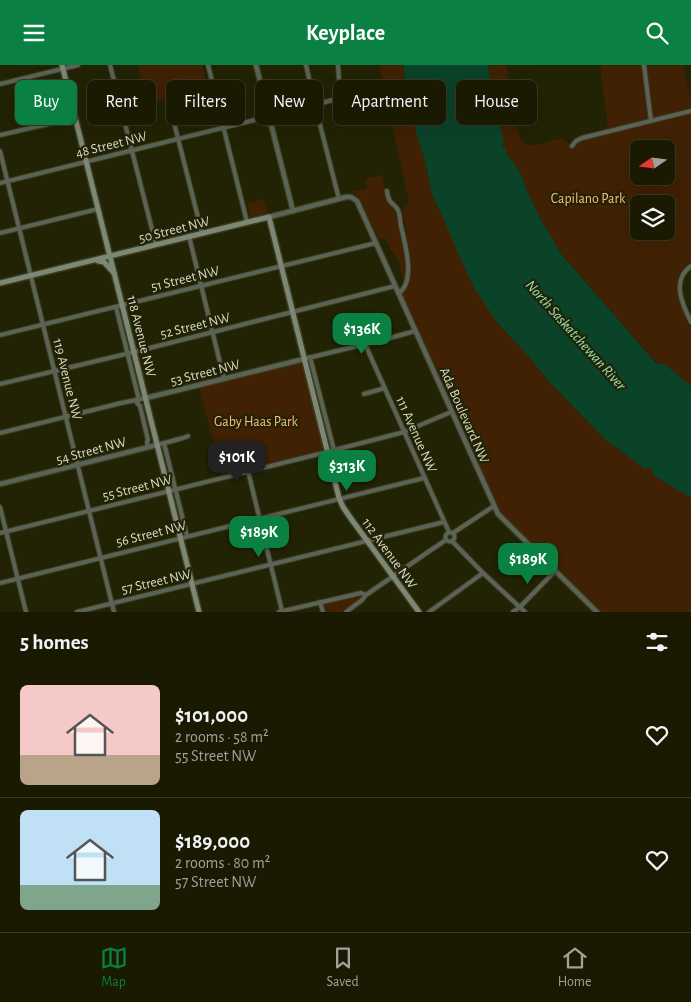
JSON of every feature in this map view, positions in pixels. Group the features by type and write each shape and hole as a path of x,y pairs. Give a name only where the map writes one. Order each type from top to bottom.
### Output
{"main road":[{"name":"118 Avenue NW","path":"63,67 66,80"},
{"name":"118 Avenue NW","path":"77,122 199,612"},
{"name":"50 Street NW","path":"0,283 269,217"},
{"name":"112 Avenue NW","path":"269,217 292,312 307,358 338,499 418,612"},
{"path":"92,261 104,263 115,274"}],"street":[{"path":"0,84 63,67 78,65"},
{"path":"110,65 156,245"},
{"path":"208,65 248,222"},
{"path":"256,65 260,80"},
{"path":"306,65 310,80"},
{"path":"644,65 651,121"},
{"path":"323,103 336,99 340,95 339,66"},
{"path":"572,146 582,138 691,111"},
{"name":"48 Street NW","path":"0,183 255,120"},
{"path":"0,135 45,125"},
{"path":"174,125 202,233"},
{"path":"271,125 293,211"},
{"path":"321,125 339,199"},
{"name":"119 Avenue NW","path":"0,151 114,612"},
{"path":"387,191 388,200 397,209 407,249 407,282 404,289 399,293"},
{"name":"50 Street NW","path":"269,217 346,197 354,198"},
{"name":"Ada Boulevard NW","path":"354,198 399,293 498,514 597,612"},
{"path":"0,233 98,209"},
{"path":"189,237 224,379"},
{"name":"51 Street NW","path":"0,335 376,243"},
{"path":"690,266 681,278 679,289 680,297 691,322"},
{"name":"52 Street NW","path":"0,384 395,287"},
{"name":"118 Avenue NW","path":"116,307 138,400 137,403 140,406 148,440 148,447"},
{"name":"53 Street NW","path":"0,433 415,331"},
{"name":"111 Avenue NW","path":"365,344 444,522 451,532"},
{"name":"112 Avenue NW","path":"307,358 334,450"},
{"path":"364,394 385,388"},
{"name":"55 Street NW","path":"0,533 404,432 451,412"},
{"name":"54 Street NW","path":"0,485 188,436"},
{"path":"164,443 187,536"},
{"path":"248,471 281,612 361,593 366,595"},
{"name":"56 Street NW","path":"0,583 424,478"},
{"path":"346,612 366,595 446,540 447,535 451,532 494,506"},
{"path":"0,507 26,612"},
{"name":"57 Street NW","path":"77,612 444,522"},
{"path":"451,532 454,536 452,541"},
{"path":"446,540 452,541 525,612"},
{"path":"513,612 555,571"},
{"path":"429,612 483,573"},
{"path":"320,602 322,612"}],"green space":[{"path":"137,65 202,65 206,80 166,80 166,99 156,101 156,80 141,80"},
{"path":"379,65 403,65 405,80 382,80"},
{"name":"Capilano Park","path":"488,65 506,65 509,80 491,80"},
{"path":"600,65 683,65 688,87 691,89 689,90 691,108 608,129"},
{"name":"Capilano Park","path":"691,114 691,262 685,266 679,275 677,294 691,328 691,386 666,365 657,363 562,255 541,220 521,174 506,154 506,148 503,148 501,145 502,136 499,127 501,125 518,125 520,138 529,145 563,138 565,142 576,147 584,139"},
{"path":"392,125 414,125 425,161 432,194 496,321 550,383 606,440 645,469 648,467 652,470 653,475 691,498 691,612 601,612 499,511 401,293 407,288 410,271 409,249 402,208 409,203"},
{"path":"382,175 386,198 395,212 405,247 406,280 404,285 397,258 384,238 379,240 359,197 352,192 367,188 365,179"},
{"path":"264,199 268,213 250,217 247,203"},
{"name":"Gaby Haas Park","path":"298,363 302,365 323,448 321,452 222,476 199,387"},
{"path":"363,596 362,598 343,612 324,612 324,604"}],"water":[{"name":"North Saskatchewan River","path":"403,65 488,65 491,80 456,80 456,125 502,125 500,127 504,142 502,146 506,147 506,154 521,174 541,220 562,255 656,363 666,365 691,386 691,498 653,475 652,470 648,467 645,469 606,440 550,383 496,321 473,286 432,194 425,161 414,125 446,125 446,80 405,80"}]}
